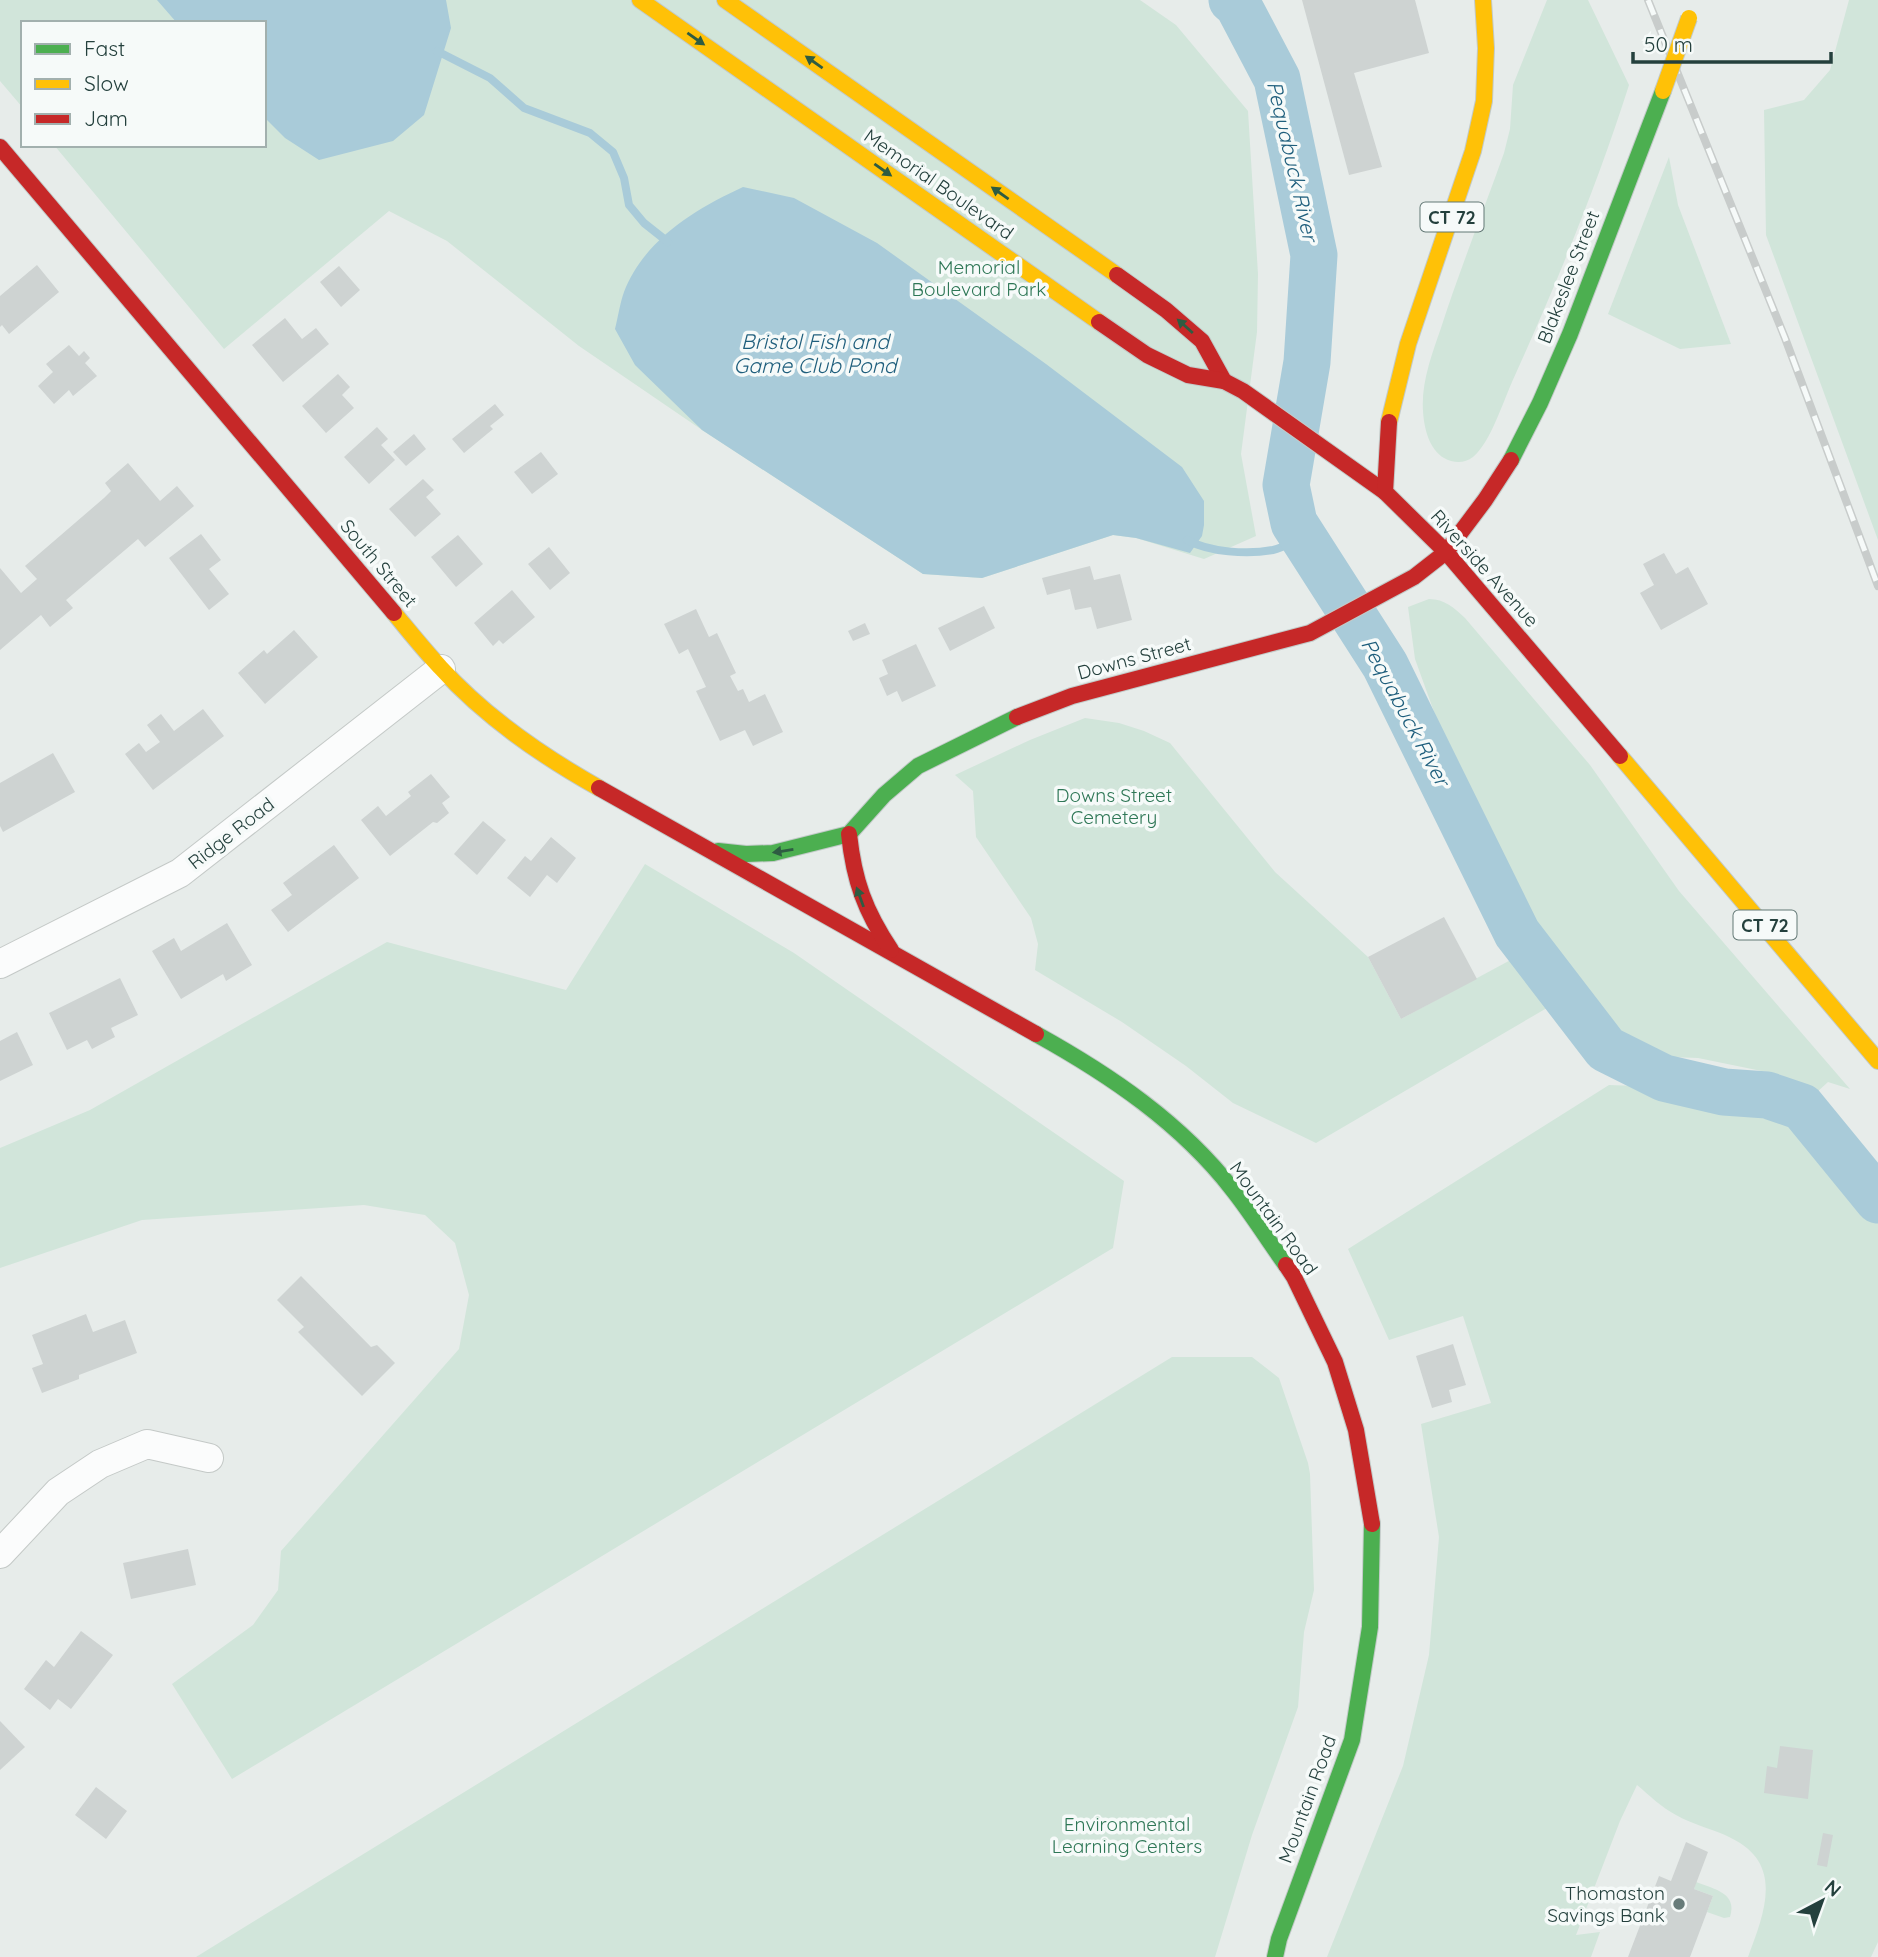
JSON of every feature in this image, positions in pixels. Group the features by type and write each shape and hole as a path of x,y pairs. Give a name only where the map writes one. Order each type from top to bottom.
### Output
{"main road":[{"name":"Memorial Boulevard","path":"640,0 1147,355 1188,375 1224,381 1243,391 1385,492"},
{"name":"Memorial Boulevard","path":"725,0 1167,310 1202,341 1224,381"},
{"name":"CT 72","path":"1385,492 1389,419 1408,344 1473,151 1484,102 1486,48 1483,0"},
{"name":"Blakeslee Street","path":"1446,552 1519,448 1540,403 1570,334 1664,91 1696,0"},
{"name":"South Street","path":"0,147 441,669 487,712 562,767 811,906"},
{"name":"Riverside Avenue","path":"1385,492 1446,552 1878,1060"},
{"name":"Downs Street","path":"849,834 884,796 918,766 1014,718 1072,696 1310,633 1393,590 1446,552"},
{"path":"711,851 773,853 849,834 859,896 892,952"},
{"name":"Mountain Road","path":"811,906 1067,1051 1128,1090 1180,1133 1232,1189 1294,1277 1335,1362 1356,1430 1373,1521 1370,1627 1352,1740 1279,1939 1275,1957"}],"street":[{"name":"Ridge Road","path":"0,964 180,873 441,669"},
{"path":"0,1554 58,1492 100,1464 147,1444 209,1458"}],"green space":[{"name":"Memorial Boulevard Park","path":"0,0 1140,0 1176,25 1248,111 1258,274 1257,332 1241,454 1256,536 1204,559 1136,538 1113,535 982,578 923,574 579,346 447,241 389,211 224,349 56,147 266,147 266,21 21,21 21,106 0,81"},
{"path":"1547,0 1588,0 1629,85 1575,235 1496,422 1473,457 1455,462 1439,454 1428,438 1423,411 1425,379 1448,306 1504,153 1510,129 1513,85"},
{"path":"1849,0 1878,0 1878,540 1766,235 1764,110 1804,100 1830,70"},
{"path":"1669,157 1678,205 1731,344 1680,349 1608,314"},
{"path":"1429,599 1445,602 1465,618 1590,765 1679,891 1850,1089 1828,1082 1816,1093 1781,1075 1698,1058 1670,1057 1640,1045 1608,1022 1560,970 1528,926 1437,720 1415,659 1408,607"},
{"name":"Downs Street Cemetery","path":"1085,718 1119,723 1170,743 1275,872 1368,957 1401,1019 1518,956 1552,1005 1316,1143 1233,1103 1186,1066 1122,1022 1035,970 1038,944 1031,918 976,837 973,791 955,775"},
{"path":"645,864 794,953 1124,1181 1113,1248 232,1779 172,1684 253,1625 278,1590 281,1551 459,1349 469,1295 455,1243 425,1215 364,1205 142,1220 0,1268 0,1148 90,1110 387,942 566,990"},
{"path":"1609,1085 1637,1086 1689,1102 1772,1116 1810,1135 1878,1221 1878,1942 1871,1957 1748,1957 1760,1924 1766,1891 1759,1862 1748,1849 1731,1838 1671,1812 1637,1785 1620,1821 1576,1935 1600,1932 1591,1957 1327,1957 1403,1766 1429,1655 1439,1537 1421,1424 1491,1403 1463,1316 1389,1340 1348,1249"},
{"name":"Environmental Learning Centers","path":"1172,1357 1252,1357 1279,1378 1310,1474 1314,1590 1304,1632 1298,1707 1252,1835 1215,1957 196,1957"},
{"path":"1696,1882 1728,1897 1732,1909 1730,1917 1724,1918 1707,1912 1713,1896 1694,1889"}],"water":[{"path":"157,0 446,0 451,28 424,115 393,141 319,160 285,138 266,119 266,21 175,21"},
{"name":"Bristol Fish and Game Club Pond","path":"743,187 794,198 877,243 1046,364 1182,467 1204,501 1202,536 1190,553 1136,538 1113,535 982,578 923,574 702,430 635,365 615,329 623,296 644,257 673,228 707,205"}],"building":[{"path":"1302,0 1415,0 1429,53 1354,73 1382,167 1349,175"},
{"path":"37,265 59,292 9,334 2,325 0,327 0,296"},
{"path":"339,266 360,290 341,307 320,282"},
{"path":"285,318 302,339 316,328 329,344 283,382 252,345"},
{"path":"69,345 79,356 84,351 90,358 85,363 97,376 73,396 69,390 54,404 38,386 53,372 46,364"},
{"path":"338,374 350,387 342,395 354,408 326,433 302,406"},
{"path":"495,404 504,415 490,426 493,429 464,453 452,439"},
{"path":"377,427 388,439 381,445 395,460 369,484 344,457"},
{"path":"414,434 426,449 406,466 393,452"},
{"path":"541,452 558,474 532,494 514,472"},
{"path":"128,463 160,501 177,486 194,506 145,547 138,539 66,600 73,608 50,627 41,615 0,650 0,568 21,593 37,579 25,566 111,491 105,483"},
{"path":"423,479 434,490 426,497 441,514 415,537 389,509"},
{"path":"201,534 221,560 209,569 229,594 209,610 169,558"},
{"path":"458,535 483,564 456,587 431,557"},
{"path":"549,547 570,573 550,590 528,564"},
{"path":"1664,553 1676,574 1688,567 1708,604 1661,630 1640,593 1654,585 1643,564"},
{"path":"1090,566 1094,580 1120,574 1132,620 1097,629 1091,607 1075,610 1070,589 1047,595 1042,578"},
{"path":"512,590 535,617 503,644 499,640 493,646 474,623"},
{"path":"984,606 995,628 950,651 938,628"},
{"path":"696,609 709,637 717,633 736,673 730,676 738,691 743,689 749,702 765,694 783,732 753,746 745,730 720,741 696,691 706,687 688,649 679,654 664,624"},
{"path":"865,623 870,634 853,641 848,631"},
{"path":"294,630 318,657 265,704 238,673 264,650 267,654"},
{"path":"916,644 936,686 902,702 897,691 887,696 879,678 888,674 882,660"},
{"path":"203,709 224,736 153,790 125,754 139,743 146,752 160,742 147,725 161,714 174,731"},
{"path":"53,753 75,792 3,832 0,826 0,783"},
{"path":"431,774 450,797 442,803 449,813 437,823 433,822 390,856 361,820 378,806 386,816 411,796 408,792"},
{"path":"483,821 506,840 477,875 454,854"},
{"path":"551,837 576,858 557,883 547,875 530,897 507,878 525,856 531,861"},
{"path":"334,845 359,878 288,932 271,910 292,895 283,883"},
{"path":"1444,917 1477,979 1401,1019 1368,957"},
{"path":"227,923 252,965 226,981 223,974 181,999 152,951 174,938 181,951"},
{"path":"120,978 138,1015 111,1028 115,1037 92,1049 87,1040 67,1050 49,1013"},
{"path":"17,1032 33,1065 0,1081 0,1041"},
{"path":"301,1276 371,1347 377,1345 395,1363 362,1396 298,1332 304,1327 277,1300"},
{"path":"86,1314 93,1332 125,1320 137,1353 79,1375 79,1379 42,1393 32,1368 43,1364 32,1335"},
{"path":"1453,1344 1466,1385 1449,1390 1452,1402 1432,1408 1416,1356"},
{"path":"188,1549 196,1585 131,1599 123,1563"},
{"path":"81,1631 113,1655 71,1709 58,1699 50,1710 24,1689 46,1660 54,1667"},
{"path":"0,1721 25,1747 0,1770"},
{"path":"1780,1746 1813,1750 1808,1799 1764,1793 1767,1766 1777,1768"},
{"path":"96,1787 127,1811 106,1839 75,1815"},
{"path":"1823,1833 1833,1835 1827,1867 1817,1865"},
{"name":"Thomaston Savings Bank","path":"1686,1842 1708,1852 1694,1889 1713,1896 1690,1957 1628,1957 1659,1876 1671,1881"}],"waterway":[{"name":"Pequabuck River","path":"1232,0 1238,5 1277,79 1314,255 1307,362 1286,485 1294,523 1385,665 1517,933 1606,1049 1664,1078 1724,1092 1767,1095 1802,1107 1878,1200"},
{"path":"437,51 490,78 524,108 590,133 613,152 624,178 629,205 644,223 668,242"},
{"path":"1187,540 1217,550 1252,552 1277,549 1303,537"}],"railway":[{"path":"1648,0 1785,338 1878,586"}],"traffic: fast":[{"path":"1511,460 1570,334 1663,91"},
{"path":"718,851 773,853 849,834 884,795 918,766 1017,717"},
{"path":"1036,1034 1091,1066 1143,1102 1191,1143 1233,1190 1286,1265"},
{"path":"1275,1957 1279,1939 1352,1740 1370,1627 1372,1524"}],"traffic: slow":[{"path":"640,0 1099,322"},
{"path":"725,0 1117,275"},
{"path":"1389,422 1408,344 1473,151 1484,101 1486,48 1483,0"},
{"path":"1663,91 1689,18"},
{"path":"394,613 434,661 475,702 535,749 599,788"},
{"path":"1620,756 1878,1061"}],"traffic: jam":[{"path":"0,147 394,613"},
{"path":"1117,275 1166,310 1202,341 1224,381"},
{"path":"1099,322 1147,355 1188,375 1224,381 1243,391 1385,492"},
{"path":"1389,422 1385,492 1446,552 1620,756"},
{"path":"1017,717 1072,696 1310,633 1414,577 1446,552 1511,460"},
{"path":"599,788 1036,1034"},
{"path":"849,834 862,895 891,950"},
{"path":"1286,1265 1335,1362 1356,1430 1372,1524"}],"place":[{"name":"Thomaston Savings Bank","path":"1679,1904"}]}
